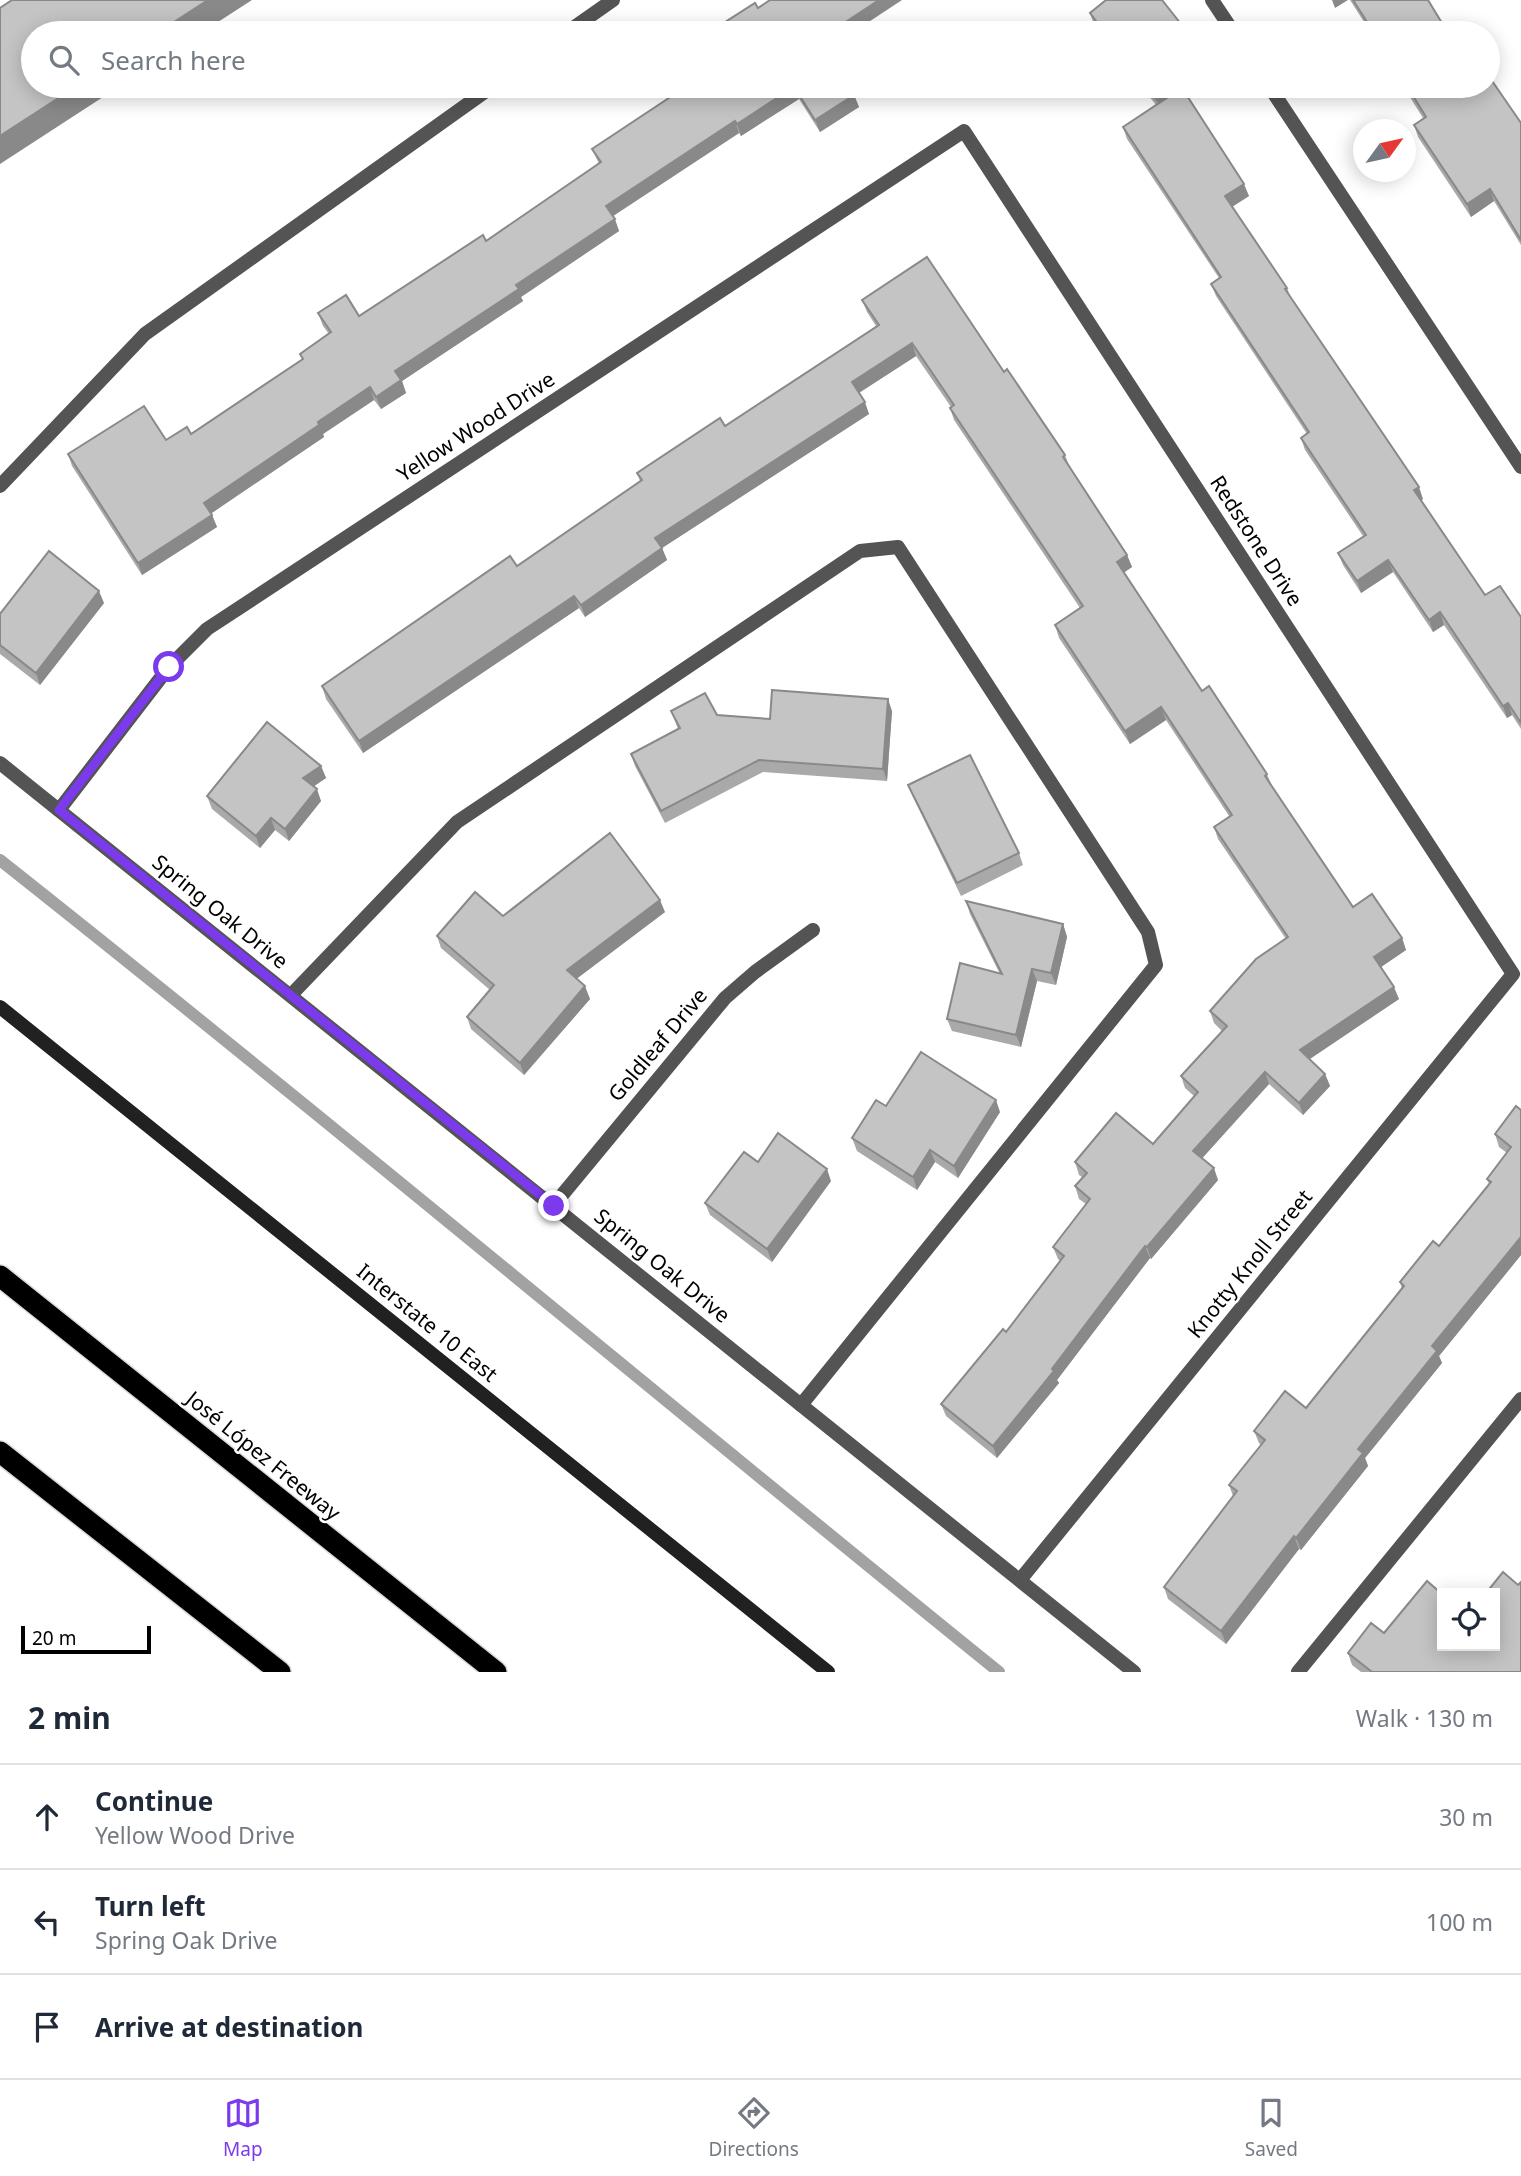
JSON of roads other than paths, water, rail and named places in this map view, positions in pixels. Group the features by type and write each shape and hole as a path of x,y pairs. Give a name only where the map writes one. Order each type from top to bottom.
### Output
{"highway":[{"name":"José López Freeway","path":"0,1276 496,1672"},
{"path":"0,1452 281,1672"}],"main road":[{"name":"Interstate 10 East","path":"0,1007 828,1672"}],"street":[{"path":"583,21 613,0"},
{"path":"1212,0 1226,21"},
{"path":"0,486 145,334 476,98"},
{"path":"1277,98 1521,467"},
{"name":"Yellow Wood Drive","path":"59,810 169,667 207,629 964,131"},
{"name":"Redstone Drive","path":"964,131 1513,974"},
{"path":"291,995 457,822 860,551 898,547 1148,932 1156,965 801,1405"},
{"name":"Spring Oak Drive","path":"0,763 1134,1672"},
{"name":"Goldleaf Drive","path":"554,1206 725,998 755,972 813,930"},
{"name":"Knotty Knoll Street","path":"1020,1580 1513,974"},
{"path":"1298,1672 1521,1399"}],"waterway":[{"path":"0,860 251,1061 999,1672"}]}
